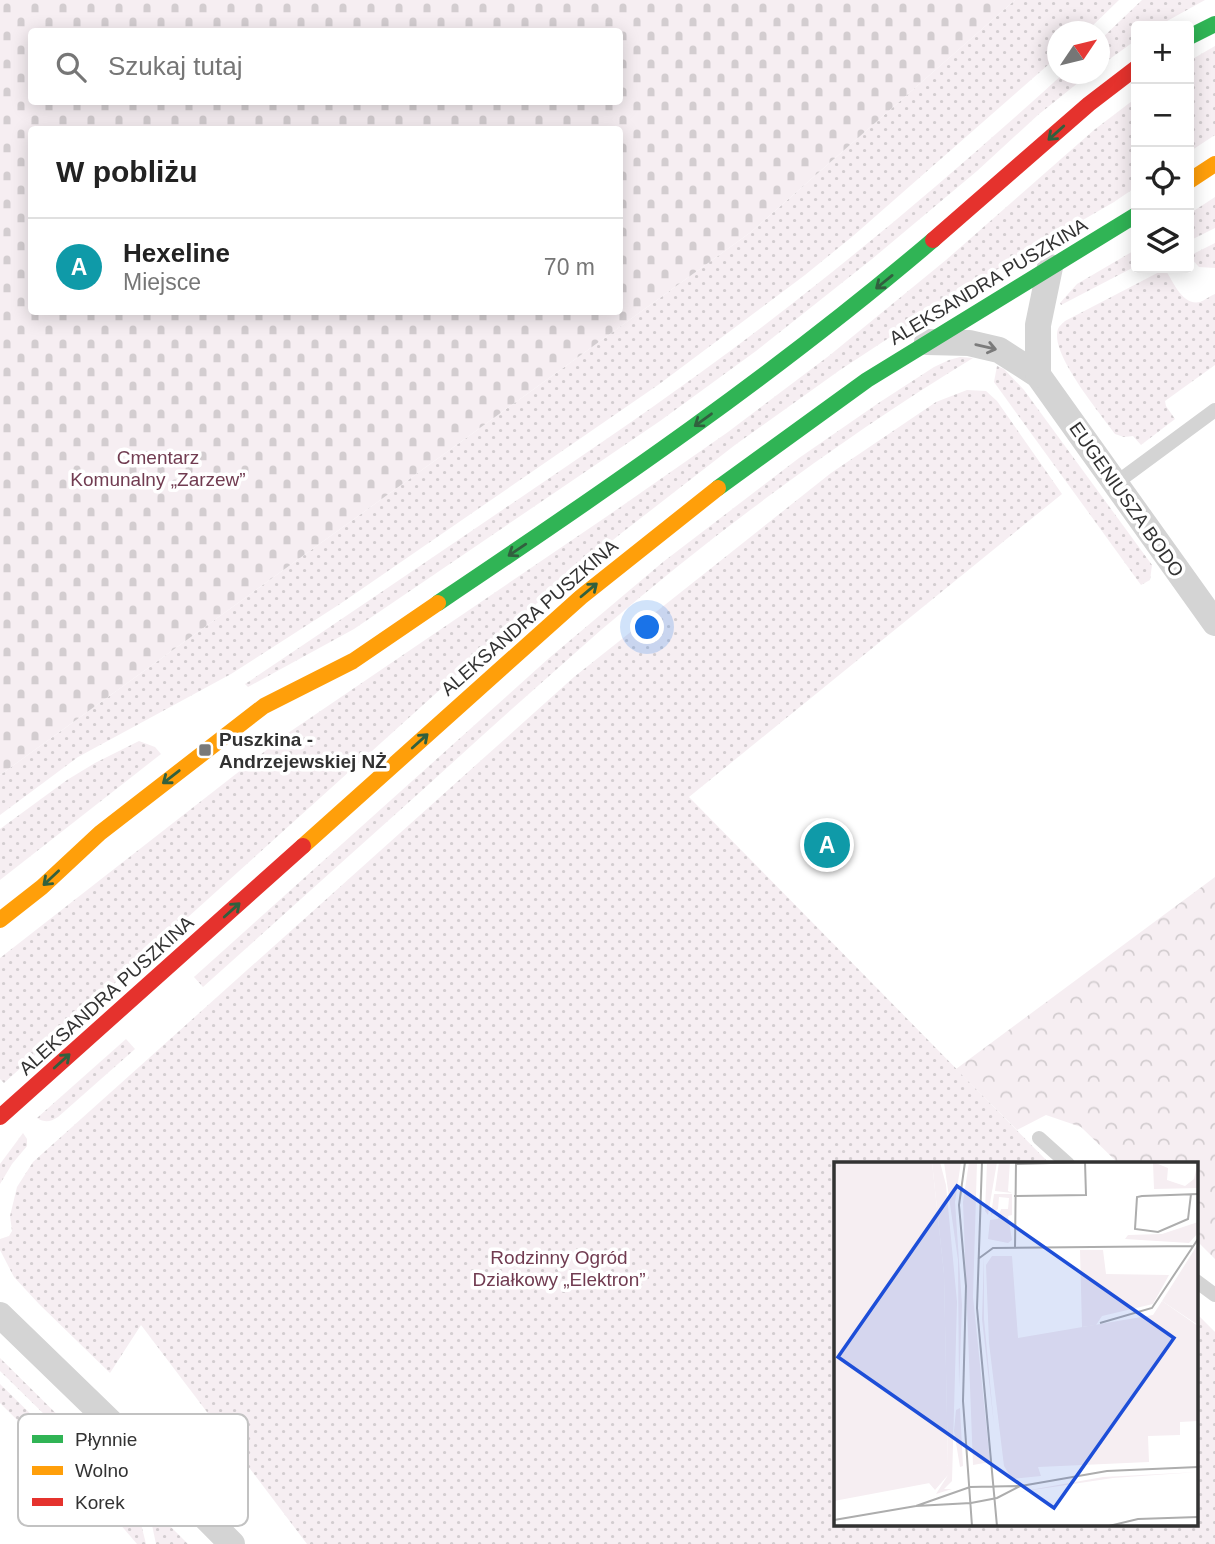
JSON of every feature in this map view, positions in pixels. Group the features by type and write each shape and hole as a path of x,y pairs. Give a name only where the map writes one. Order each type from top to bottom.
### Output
{"main road":[{"path":"1194,34 1215,23"},
{"path":"0,919 41,887 100,833 264,706 352,661 610,488 765,375 892,275 1088,104 1131,72"},
{"path":"1194,178 1215,164"},
{"name":"ALEKSANDRA PUSZKINA","path":"0,1117 581,597 698,502 867,380 1131,218"}],"street":[{"path":"1038,375 1038,325 1050,267"},
{"name":"EUGENIUSZA BODO","path":"927,342 969,343 999,350 1038,375 1215,623"},
{"path":"0,1315 102,1414"},
{"path":"214,1526 232,1544"}],"lane":[{"path":"1116,483 1215,410"},
{"path":"1040,1138 1066,1162"},
{"path":"1198,1282 1215,1295"}],"green space":[{"name":"Cmentarz Komunalny „Zarzew”","path":"0,0 1015,0 751,232 0,775"},
{"path":"1015,0 1119,0 1097,21 1047,21 1047,66 853,236 658,385 340,604 231,674 78,757 0,815 0,775 751,232"},
{"path":"1142,0 1205,0 1167,21 1131,21 1131,44 1110,59 1110,30"},
{"path":"1215,46 1215,135 1194,149 1194,84 1194,58"},
{"path":"1052,84 1077,84 872,259 756,351 660,421 354,629 248,687 245,684 675,391 794,302 975,152"},
{"path":"1131,102 1131,190 965,288 840,370 735,445 619,535 525,613 4,1083 0,1079 0,958 291,731 728,432 830,355 946,260 1094,130"},
{"path":"1215,197 1215,228 1194,238 1194,211"},
{"path":"1215,243 1215,268 1199,267 1194,262 1194,254"},
{"path":"1131,252 1131,269 1061,305 1077,284"},
{"path":"1157,273 1167,273 1179,292 1188,300 1200,302 1215,294 1215,365 1165,401 1175,419 1141,445 1133,436 1115,434 1068,367 1057,340 1058,329 1065,321"},
{"path":"960,357 973,358 876,420 782,486 645,593 579,649 203,987 194,977 548,659 663,562 799,458 880,402 934,367"},
{"path":"997,366 1004,369 1024,390 1152,565 1150,580 1141,585 994,382"},
{"name":"Rodzinny Ogród Działkowy „Elektron”","path":"967,390 986,391 997,401 1062,494 689,797 1048,1162 834,1162 834,1526 1198,1526 1198,1315 1215,1332 1215,1544 307,1544 248,1466 248,1414 208,1414 141,1325 110,1373 14,1277 0,1250 0,1239 9,1236 12,1231 10,1216 17,1187 33,1162 574,677 831,473 936,402"},
{"path":"139,741 155,747 161,754 0,880 0,829 67,780"},
{"path":"1215,877 1215,1259 1198,1242 1198,1162 1117,1162 1081,1127 1046,1115 1017,1130 956,1069"},
{"path":"126,1039 135,1049 58,1117 48,1121 37,1118"},
{"path":"23,1133 27,1146 0,1184 0,1164"},
{"path":"0,1358 57,1414 44,1414 0,1371"},
{"path":"0,1384 31,1414 18,1414 18,1421 0,1403"},
{"path":"122,1526 142,1526 146,1544 137,1544"},
{"path":"152,1526 170,1526 188,1544 156,1544"}],"traffic: fast":[{"path":"1194,34 1215,24"},
{"path":"718,488 867,380 1131,218"},
{"path":"438,603 691,429 814,337 933,240"}],"traffic: slow":[{"path":"1194,178 1215,164"},
{"path":"303,846 581,597 718,488"},
{"path":"0,920 42,887 100,833 264,706 353,661 438,603"}],"traffic: jam":[{"path":"933,240 1089,104 1131,72"},
{"path":"0,1117 303,846"}],"place":[{"name":"Puszkina - Andrzejewskiej NŻ","path":"205,750"},
{"name":"Hexeline","path":"827,845"}]}
